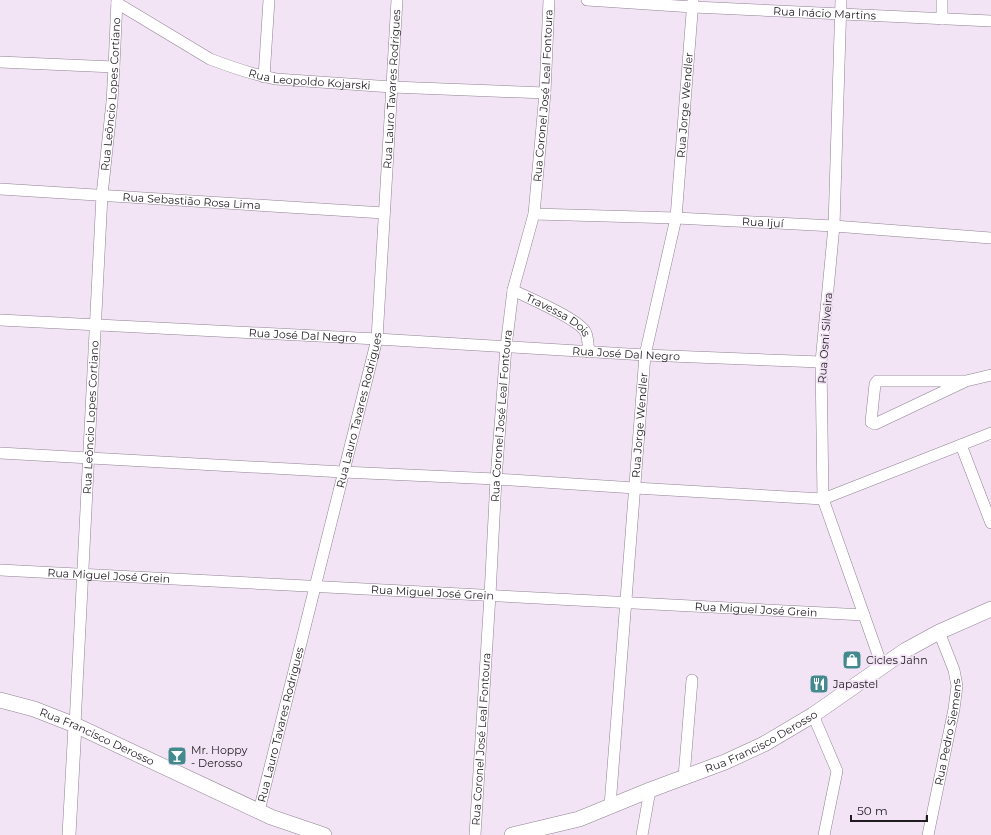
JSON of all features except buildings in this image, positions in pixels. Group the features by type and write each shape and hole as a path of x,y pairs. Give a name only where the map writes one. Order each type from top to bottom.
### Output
{"main road":[{"name":"Rua Francisco Derosso","path":"512,835 579,819 725,762 764,744 813,715 906,650 939,632 991,609"},
{"name":"Rua Francisco Derosso","path":"0,700 34,709 75,725 271,817 324,835"}],"street":[{"path":"264,77 268,0"},
{"name":"Rua Lauro Tavares Rodrigues","path":"259,811 377,339 397,0"},
{"name":"Rua Coronel José Leal Fontoura","path":"474,835 496,479 506,347 513,290 534,214 544,92 548,0"},
{"name":"Rua Inácio Martins","path":"587,0 693,3 841,14 991,21"},
{"name":"Rua Osni Silveira","path":"841,0 834,226 821,362 823,499 882,666"},
{"path":"942,0 942,19"},
{"name":"Rua Leopoldo Kojarski","path":"117,2 210,59 264,77 392,87 544,92"},
{"name":"Rua Leôncio Lopes Cortiano","path":"69,835 102,195 112,102 117,2"},
{"name":"Rua Jorge Wendler","path":"610,806 645,355 676,218 693,3"},
{"path":"0,62 114,67"},
{"name":"Rua Sebastião Rosa Lima","path":"0,189 384,213"},
{"name":"Rua Ijuí","path":"534,214 676,218 834,226 991,238"},
{"name":"Travessa Dois","path":"513,290 565,316 579,325 586,333 589,352"},
{"name":"Rua José Dal Negro","path":"0,320 377,339 645,355 821,362"},
{"path":"966,381 877,381 875,384 871,422 875,424 966,381 991,374"},
{"path":"0,453 496,479 823,499 991,433"},
{"path":"961,445 991,523"},
{"name":"Rua Miguel José Grein","path":"0,570 864,615"},
{"name":"Rua Pedro Siemens","path":"928,835 954,709 957,686 954,670 939,632"},
{"path":"684,777 692,680"},
{"path":"813,715 837,771 824,835"},
{"path":"642,835 650,790"}],"place":[{"name":"Cicles Jahn","path":"852,660"},
{"name":"Japastel","path":"819,684"},
{"name":"Mr. Hoppy - Derosso","path":"177,756"}]}
